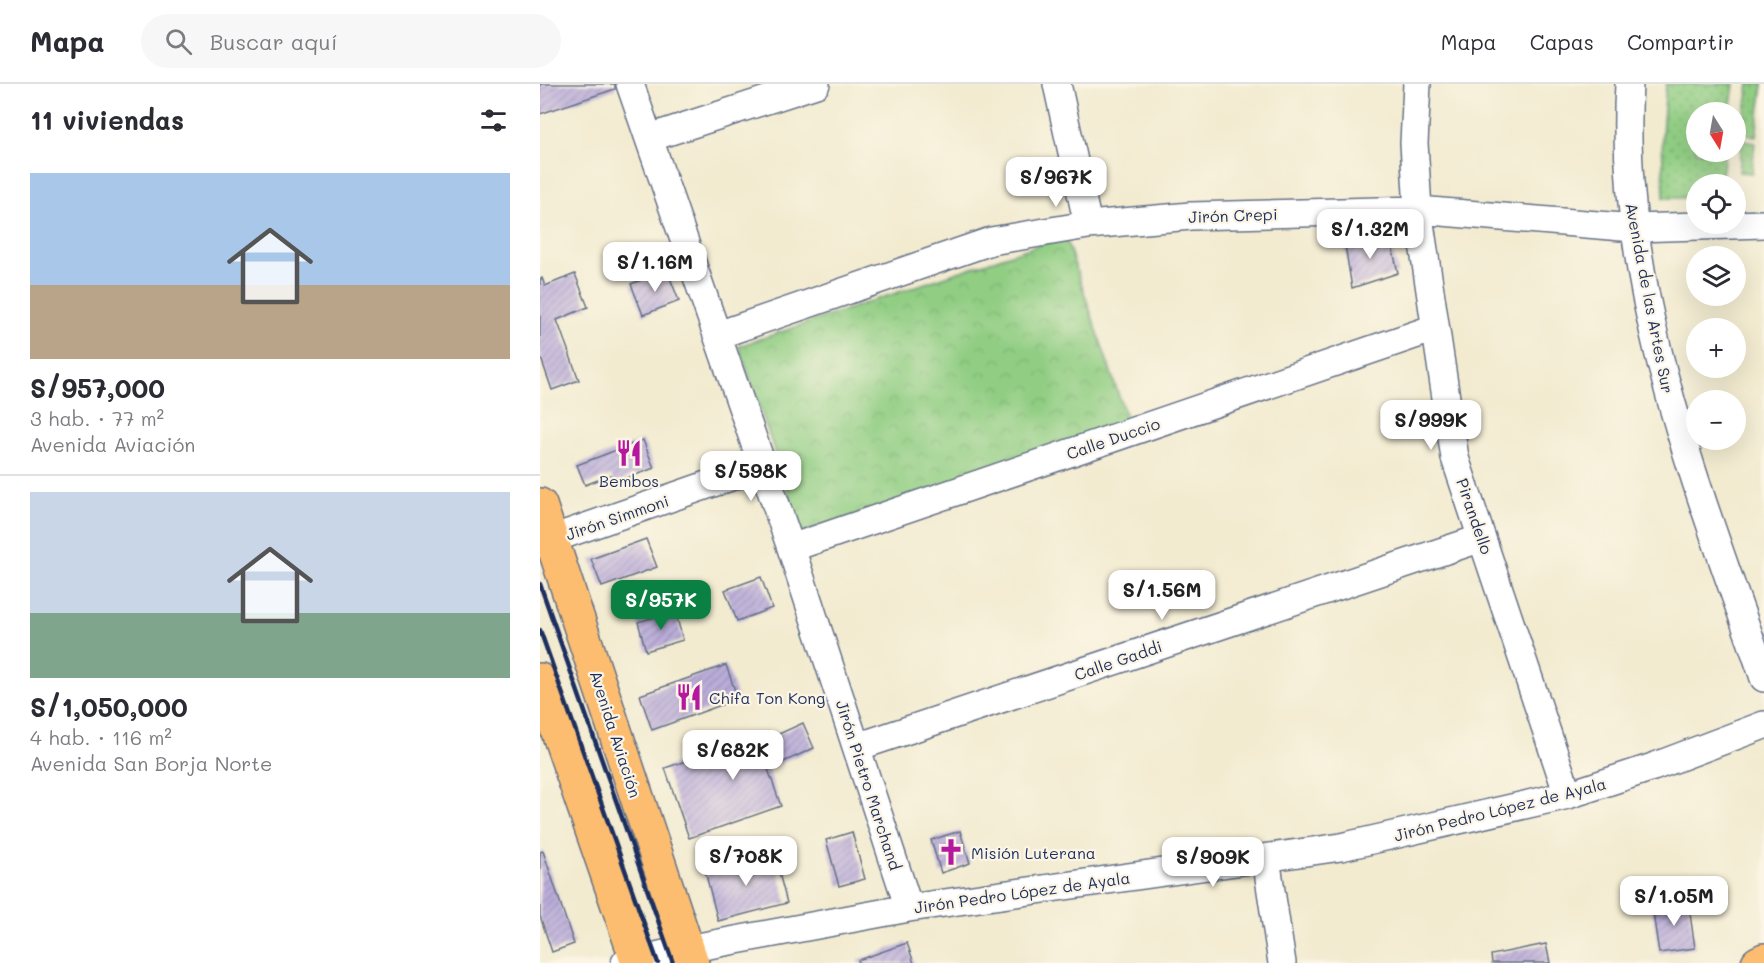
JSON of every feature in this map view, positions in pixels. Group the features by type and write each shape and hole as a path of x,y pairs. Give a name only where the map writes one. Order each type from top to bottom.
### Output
{"main road":[{"name":"Avenida Aviación","path":"540,505 546,541 690,956"},
{"path":"540,680 633,962"},
{"path":"1758,963 1764,960"}],"street":[{"name":"Jirón Pietro Marchand","path":"630,84 718,335 909,908"},
{"path":"649,138 816,84"},
{"path":"1057,84 1088,225"},
{"name":"Pirandello","path":"1416,84 1414,143 1418,210 1455,458 1568,795"},
{"name":"Avenida de las Artes Sur","path":"1629,84 1629,163 1634,228 1670,401 1764,678"},
{"name":"Jirón Crepi","path":"718,335 991,242 1088,225 1191,216 1418,210 1634,228 1764,224"},
{"name":"Calle Duccio","path":"790,548 1435,328"},
{"name":"Jirón Simmoni","path":"546,541 762,466"},
{"name":"Calle Gaddi","path":"857,747 1482,538"},
{"name":"Jirón Pedro López de Ayala","path":"633,962 690,956 909,908 1353,844 1568,795 1653,767 1764,725"},
{"path":"1266,858 1282,963"}],"green space":[{"path":"1666,84 1734,84 1731,102 1686,102 1686,162 1724,162 1722,174 1686,174 1686,198 1664,198 1662,135"},
{"path":"1749,84 1763,84 1756,136 1746,135"},
{"path":"1746,141 1755,142 1752,173 1739,172 1740,162 1746,162"},
{"path":"1065,236 1128,423 802,533 739,346"}],"building":[{"path":"540,84 615,84 615,89 540,114"},
{"path":"1390,237 1398,273 1352,288 1344,239"},
{"path":"667,270 679,301 643,315 631,284"},
{"path":"575,274 588,307 557,320 579,380 552,390 540,355 540,279 542,278 545,286"},
{"name":"Bembos","path":"643,440 654,468 614,483 611,475 585,485 577,465"},
{"path":"646,539 657,567 602,587 591,559"},
{"path":"761,577 772,608 737,621 725,590"},
{"path":"675,611 683,640 646,651 638,622"},
{"name":"Chifa Ton Kong","path":"726,665 738,699 652,730 640,695"},
{"path":"803,723 814,748 768,769 781,806 689,838 665,768 757,737 759,743"},
{"name":"Misión Luterana","path":"960,831 970,863 941,873 931,840"},
{"path":"852,832 865,879 839,886 826,840"},
{"path":"543,851 574,944 552,952 540,916 540,852"},
{"path":"774,854 787,903 718,921 705,871"},
{"path":"1688,900 1695,948 1659,953 1652,906"},
{"path":"907,943 914,963 858,963 858,960"},
{"path":"1546,944 1550,963 1492,963 1491,955"}],"railway":[{"path":"540,584 673,963"},
{"path":"540,630 658,963"}],"place":[{"name":"Bembos","path":"629,453"},
{"name":"Chifa Ton Kong","path":"689,697"},
{"name":"Misión Luterana","path":"951,852"}]}
